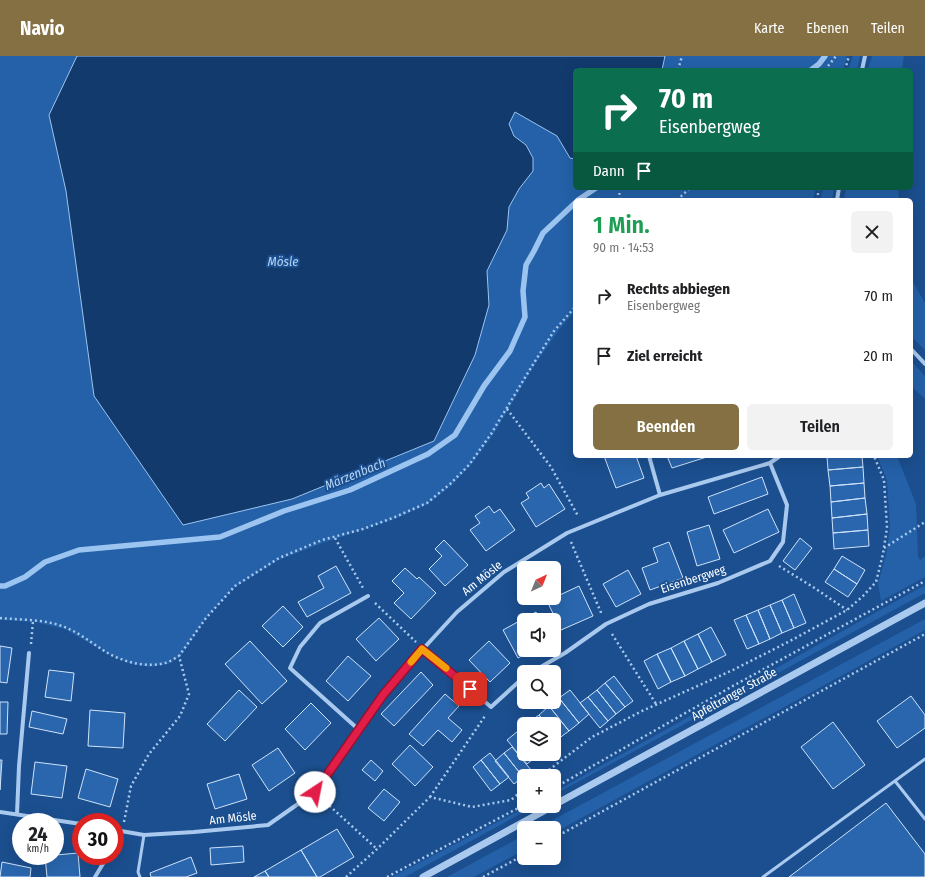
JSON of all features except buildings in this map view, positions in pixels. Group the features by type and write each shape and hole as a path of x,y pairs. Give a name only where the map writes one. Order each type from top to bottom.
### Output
{"street":[{"path":"862,68 865,56"},
{"path":"913,351 925,364"},
{"path":"651,458 660,495"},
{"name":"Am Mösle","path":"124,831 144,835 268,825 315,792 383,695 422,649 457,612 504,572 567,533 660,495 770,463 777,458"},
{"path":"770,463 787,505 783,542 770,561"},
{"name":"Eisenbergweg","path":"544,665 565,653 606,624 649,604 718,583 770,561"},
{"path":"358,730 290,668 300,647 320,623 368,596"},
{"name":"Apfeltranger Straße","path":"561,802 925,603"},
{"path":"422,649 491,707 517,683"},
{"path":"17,813 19,766 29,653"},
{"path":"0,812 12,813"},
{"name":"Apfeltranger Straße","path":"423,877 540,813"},
{"path":"95,877 102,865"}],"lane":[{"path":"763,877 925,759"},
{"path":"895,780 925,819"},
{"path":"140,877 138,872 144,835"}],"path":[{"path":"679,68 682,56"},
{"path":"827,68 836,56"},
{"path":"846,68 849,56"},
{"path":"679,198 688,190"},
{"path":"0,618 46,622 66,628 86,638 108,653 128,661 149,665 167,663 179,656 206,618 235,586 279,558 322,540 389,520 427,502 450,484 469,465 507,408 554,331 573,309"},
{"path":"507,408 551,467 584,526"},
{"path":"550,769 592,737 642,711 740,666 790,641 847,610 863,596 876,582 887,528 884,480 875,458"},
{"path":"884,548 925,522"},
{"path":"770,561 847,610"},
{"path":"561,784 731,687 925,581"},
{"path":"29,653 34,621"},
{"path":"561,834 925,634"},
{"path":"124,821 131,786 148,754 180,716 189,694 179,656"},
{"path":"346,877 430,797 491,707"},
{"path":"315,792 377,849"},
{"path":"430,797 472,807 511,800 517,795"},
{"path":"387,877 517,809"},
{"path":"483,877 517,859"}],"shaded area":[{"path":"0,56 77,56 49,115 66,191 489,305 487,271 507,230 509,207 519,189 526,145 514,136 509,124 515,111 557,136 570,158 573,159 573,190 816,190 814,198 573,198 573,313 558,331 534,366 493,435 470,466 451,486 428,504 395,519 320,544 279,560 235,587 206,618 181,656 168,664 150,667 128,663 108,654 65,629 35,622 0,620"},
{"path":"665,56 847,56 844,68 662,68"},
{"path":"853,56 860,56 857,68 849,68"},
{"path":"872,56 904,56 902,68 869,68"},
{"path":"822,190 834,190 832,198 820,198"},
{"path":"846,190 898,190 899,198 844,198"},
{"path":"913,282 925,303 925,350 913,338"},
{"path":"913,363 925,376 925,399 913,388"},
{"path":"878,458 898,458 916,504 918,556 920,560 925,556 925,577 881,601 878,584 886,555 890,528 887,480"},
{"path":"925,585 925,593 561,791 561,788"},
{"path":"925,619 925,630 561,829 561,821 551,821"},
{"path":"517,812 517,813 522,813 405,877 392,877"},
{"path":"517,839 517,854 474,877 447,877"}],"water":[{"name":"Mösle","path":"77,56 665,56 662,68 573,68 573,159 570,158 557,136 515,112 509,124 514,136 526,145 533,158 533,171 519,189 509,207 507,230 487,271 489,305 475,355 434,441 292,499 183,525 94,396 66,191 49,115"}],"waterway":[{"name":"Märzenbach","path":"814,68 825,56"},
{"name":"Märzenbach","path":"581,198 593,190"},
{"name":"Märzenbach","path":"0,586 5,586 25,577 45,562 79,550 220,537 284,511 350,490 428,454 455,435 484,386 510,351 525,317 523,291 526,265 543,233 573,205"}],"slow traffic":[{"path":"411,662 422,649 446,668"}],"route":[{"path":"315,792 383,695 422,649 470,689"}]}
